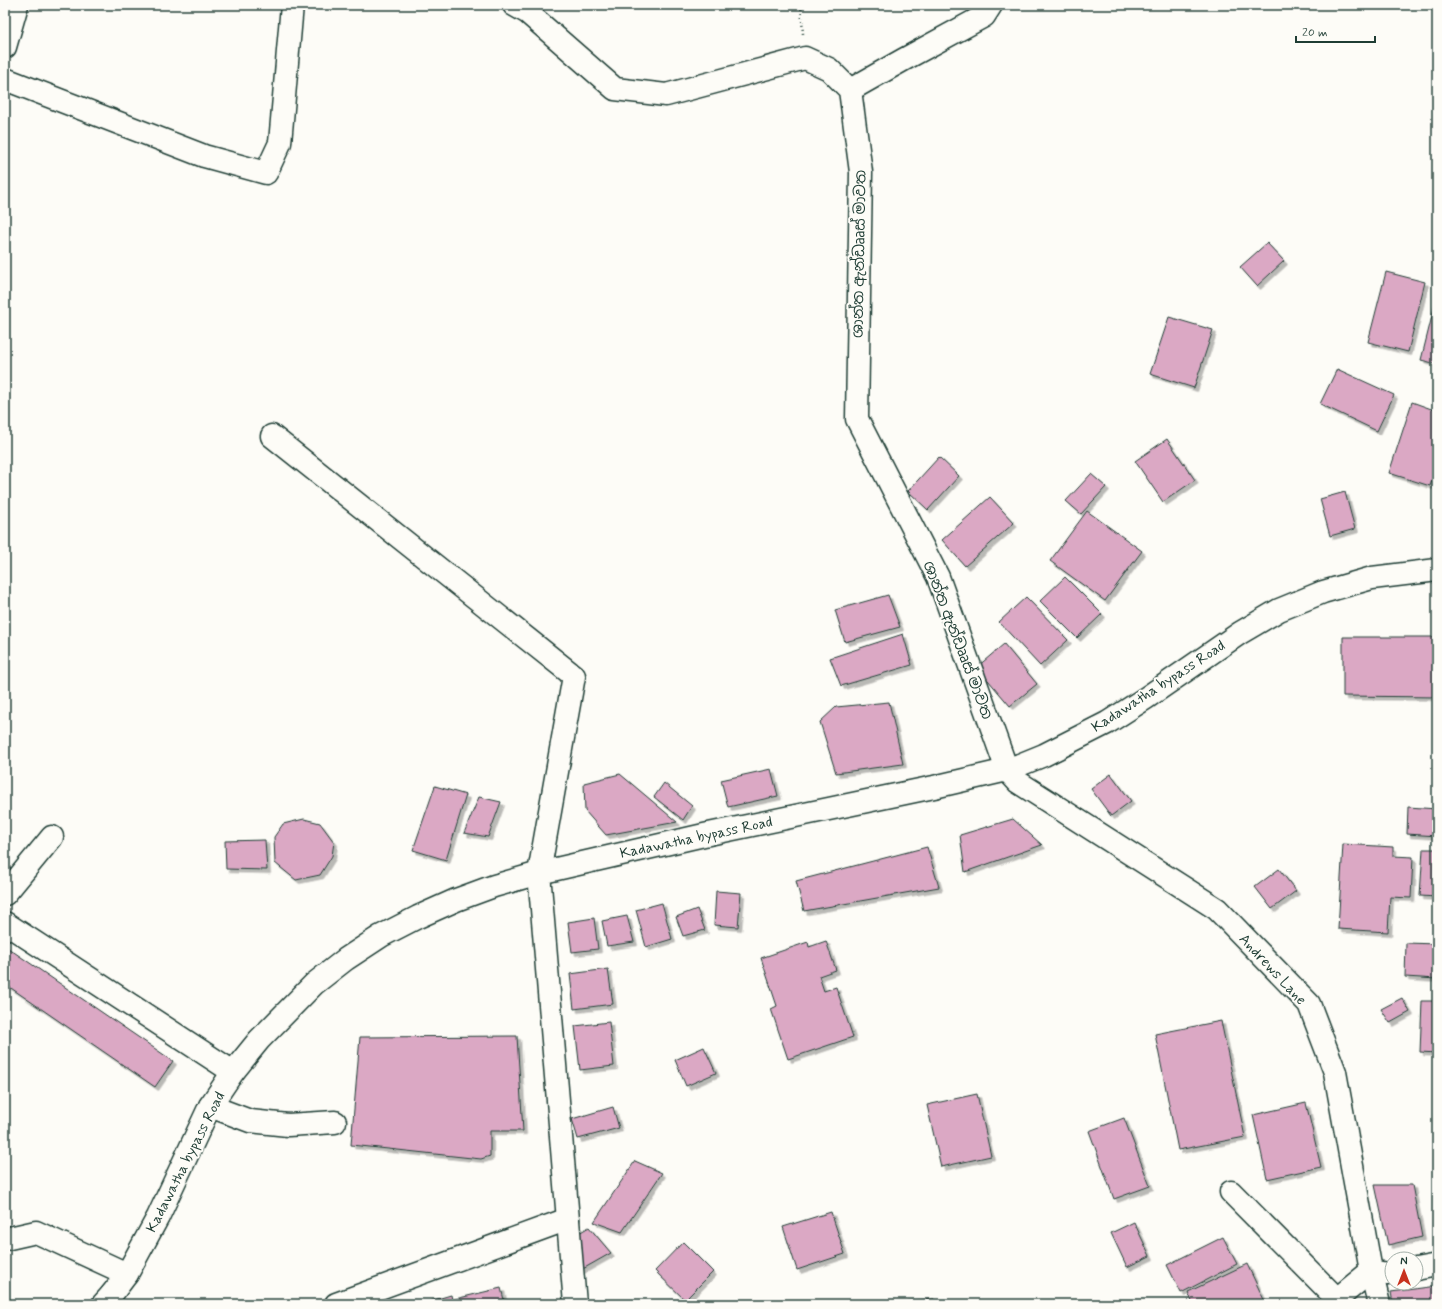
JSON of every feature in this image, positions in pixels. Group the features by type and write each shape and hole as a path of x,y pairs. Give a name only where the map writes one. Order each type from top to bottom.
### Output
{"street":[{"path":"5,47 16,5"},
{"path":"5,79 204,156 266,173 280,143 292,5"},
{"path":"514,5 528,13 615,89 666,95 805,58 829,69 850,90 984,16 991,5"},
{"name":"ශාන්ත ඇන්ඩෘෘස් මාවත","path":"850,90 861,172 857,419 938,577 1007,770"},
{"path":"272,436 574,676 539,873 575,1304"},
{"name":"Kadawatha bypass Road","path":"108,1302 127,1274 158,1217 210,1106 233,1072 259,1040 314,984 346,959 381,936 456,900 494,886 539,873 696,837 934,787 1007,770 1056,750 1107,723 1240,633 1279,610 1323,592 1372,578 1437,570"},
{"name":"Andrews Lane","path":"1007,770 1018,782 1216,909 1309,1004 1335,1072 1382,1272 1379,1304"},
{"path":"5,894 52,837"},
{"path":"5,923 233,1072"},
{"path":"210,1106 250,1121 288,1124 335,1122"},
{"path":"1231,1192 1337,1299 1382,1272"},
{"path":"336,1304 369,1298 568,1220"},
{"path":"5,1239 36,1232 127,1274"},
{"path":"1424,1267 1437,1265"}],"building":[{"path":"1267,243 1284,261 1257,286 1240,267"},
{"path":"1386,272 1425,282 1408,352 1368,342"},
{"path":"1437,296 1437,364 1421,360"},
{"path":"1169,317 1213,330 1194,388 1150,374"},
{"path":"1337,369 1394,395 1377,431 1320,404"},
{"path":"1412,402 1437,411 1437,466 1430,486 1389,473"},
{"path":"1167,439 1195,480 1163,502 1135,461"},
{"path":"939,457 959,476 928,510 908,491"},
{"path":"1091,474 1106,487 1081,514 1066,501"},
{"path":"1345,492 1355,529 1330,536 1320,499"},
{"path":"990,497 1014,523 965,566 942,540"},
{"path":"1087,511 1142,551 1105,601 1050,561"},
{"path":"1065,577 1102,614 1077,638 1040,601"},
{"path":"888,595 900,627 845,642 835,610"},
{"path":"1026,597 1068,640 1040,666 999,622"},
{"path":"903,634 912,665 841,686 830,658"},
{"path":"1343,637 1437,637 1437,697 1343,696"},
{"path":"1004,644 1037,684 1010,706 977,667"},
{"path":"889,702 903,764 836,773 820,722 836,707"},
{"path":"771,769 778,796 728,807 721,780"},
{"path":"620,774 677,822 606,835 585,811 584,783"},
{"path":"1111,774 1131,801 1111,816 1091,789"},
{"path":"664,783 692,806 683,820 654,797"},
{"path":"435,786 466,795 446,860 413,850"},
{"path":"479,797 501,802 488,837 464,833"},
{"path":"1408,807 1437,809 1437,836 1407,834"},
{"path":"304,819 320,823 334,842 332,856 320,875 296,880 275,863 274,837 283,824"},
{"path":"1013,819 1042,845 965,872 960,835"},
{"path":"265,840 267,870 226,869 225,841"},
{"path":"1343,844 1393,847 1393,856 1413,857 1411,898 1390,897 1388,932 1338,929"},
{"path":"927,847 939,887 804,911 796,881"},
{"path":"1423,849 1437,849 1437,897 1420,896"},
{"path":"1279,869 1296,891 1272,909 1255,887"},
{"path":"716,891 741,893 738,927 714,925"},
{"path":"662,903 672,939 646,947 636,910"},
{"path":"697,909 705,930 683,936 676,917"},
{"path":"627,916 634,942 607,946 602,921"},
{"path":"594,918 598,949 572,952 568,922"},
{"path":"826,941 836,970 819,976 824,991 836,987 853,1037 788,1059 771,1009 777,1006 761,958 808,942 809,947"},
{"path":"1406,943 1437,944 1437,979 1405,977"},
{"path":"5,946 173,1061 155,1087 5,984"},
{"path":"608,969 613,1004 574,1009 570,974"},
{"path":"1402,998 1410,1012 1390,1023 1381,1009"},
{"path":"1422,1001 1437,1001 1437,1053 1420,1052"},
{"path":"1221,1021 1245,1137 1178,1150 1155,1034"},
{"path":"609,1022 614,1066 580,1070 575,1026"},
{"path":"517,1036 523,1131 490,1131 490,1156 481,1159 351,1145 360,1037"},
{"path":"704,1047 716,1073 686,1086 675,1060"},
{"path":"977,1094 991,1156 941,1167 927,1105"},
{"path":"1306,1103 1321,1167 1267,1179 1253,1115"},
{"path":"613,1107 619,1128 578,1139 572,1119"},
{"path":"1124,1118 1150,1186 1114,1199 1089,1131"},
{"path":"635,1161 662,1173 622,1232 594,1222"},
{"path":"1375,1185 1412,1185 1422,1237 1388,1245"},
{"path":"831,1212 845,1254 797,1270 783,1227"},
{"path":"1134,1222 1150,1256 1127,1267 1111,1233"},
{"path":"589,1227 611,1253 581,1270 579,1233"},
{"path":"1223,1237 1237,1264 1181,1293 1167,1265"},
{"path":"683,1242 713,1272 685,1300 655,1271"},
{"path":"1247,1264 1266,1304 1193,1304 1188,1292"},
{"path":"1437,1286 1437,1304 1393,1304 1391,1292 1424,1291 1424,1288"},
{"path":"501,1288 505,1304 457,1304 455,1299"},
{"path":"451,1295 453,1304 420,1304"},
{"path":"934,1299 935,1304 907,1304 907,1301"}]}
